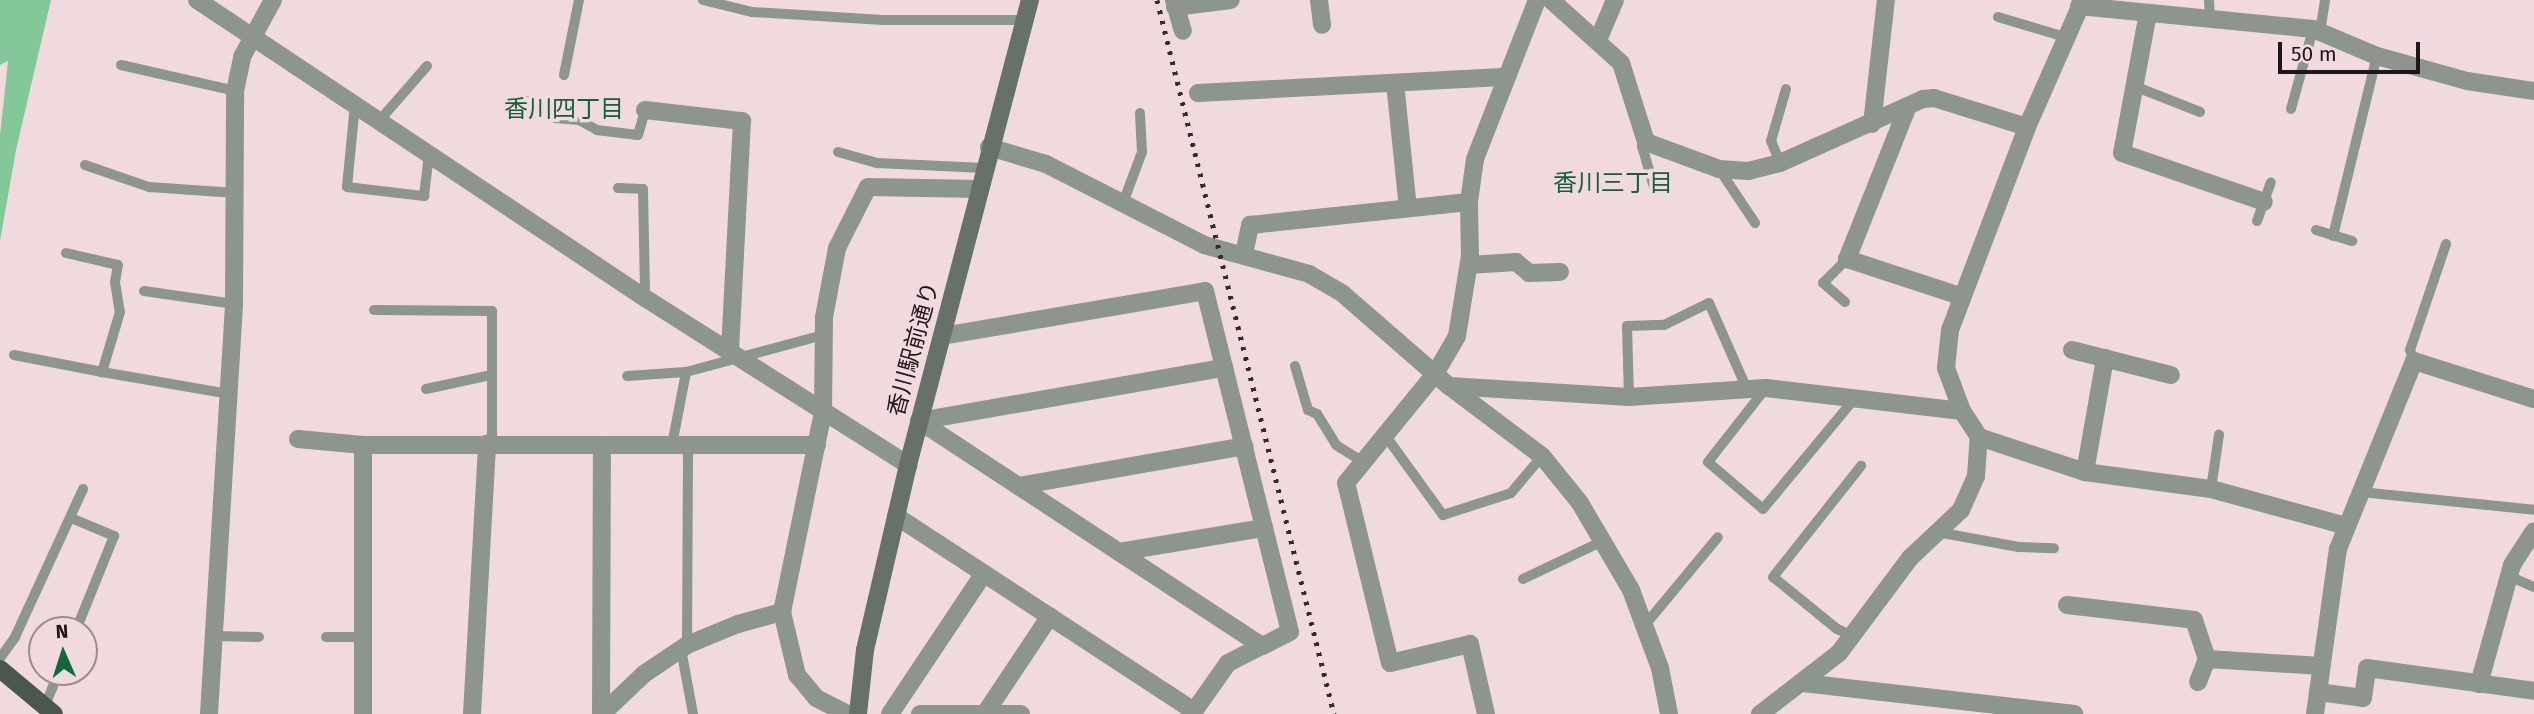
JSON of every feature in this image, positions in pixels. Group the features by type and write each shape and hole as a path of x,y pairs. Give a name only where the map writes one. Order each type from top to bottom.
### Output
{"main road":[{"path":"0,669 49,710"}],"street":[{"path":"197,0 645,298 736,353 822,413 908,465"},
{"path":"209,714 234,304 235,91 251,36 273,0"},
{"name":"香川駅前通り","path":"858,714 865,650 908,465 1021,20 1030,0"},
{"path":"1183,31 1174,3 1231,0"},
{"path":"1319,0 1322,25"},
{"path":"1486,714 1470,644 1390,663 1346,483 1385,435 1442,380 1457,336 1469,265 1469,202 1475,159 1537,0"},
{"path":"1551,0 1621,63 1646,142 1719,169 1748,171 1780,163 1908,106 1934,98 2027,127"},
{"path":"1598,40 1615,0"},
{"path":"1872,124 1886,0"},
{"path":"1760,714 1803,683 1854,636 1892,580 1961,510 1976,476 1979,438 1962,411 1946,368 1945,351 1961,296 2027,127 2081,3 2148,13 2317,30 2377,56 2467,81 2534,91"},
{"path":"2148,13 2122,153 2264,202"},
{"path":"1198,93 1507,77"},
{"path":"1395,83 1408,208"},
{"path":"1908,106 1847,259 1961,296"},
{"path":"645,110 742,121 736,353"},
{"path":"989,147 1046,164 1204,245 1309,274 1343,294 1442,380 1542,456 1603,541 1645,625 1669,714"},
{"path":"847,714 816,698 797,676 782,612 822,413 823,335 837,248 868,187 979,190"},
{"path":"1244,254 1251,225 1469,202"},
{"path":"1469,265 1516,262 1530,273 1560,272"},
{"path":"897,516 1193,712 1228,663 1290,632 1205,292 942,336"},
{"path":"2072,350 2171,375"},
{"path":"2085,472 2105,358"},
{"path":"2315,714 2338,548 2414,362 2532,393"},
{"path":"919,421 1224,368"},
{"path":"1442,380 1629,397 1746,387 1766,388 1962,411"},
{"path":"919,421 1262,646"},
{"path":"1979,438 2085,472 2211,489 2346,526"},
{"path":"298,439 363,445 817,444"},
{"path":"472,714 490,443"},
{"path":"363,445 363,714"},
{"path":"601,714 602,445"},
{"path":"1018,486 1244,446"},
{"path":"1119,552 1264,528"},
{"path":"2479,684 2509,576 2534,531"},
{"path":"890,714 984,573"},
{"path":"2067,605 2194,620 2207,659 2198,682"},
{"path":"601,714 644,674 684,647 738,624 782,612"},
{"path":"986,712 1050,616"},
{"path":"2207,659 2321,666"},
{"path":"2318,692 2363,698 2367,668 2534,691"},
{"path":"1803,683 2074,714"},
{"path":"920,714 1021,714"}],"lane":[{"path":"564,75 579,0"},
{"path":"703,0 778,14 883,20 1021,20"},
{"path":"2209,0 2210,19"},
{"path":"2291,109 2325,0"},
{"path":"1998,17 2066,37"},
{"path":"2333,236 2377,56"},
{"path":"121,65 235,91"},
{"path":"379,121 427,66"},
{"path":"2134,86 2200,112"},
{"path":"1780,163 1772,141 1786,89"},
{"path":"528,101 555,118 638,135 645,110"},
{"path":"355,105 347,187 424,196 429,154"},
{"path":"1123,203 1142,152 1140,113"},
{"path":"1646,142 1642,146 1654,187"},
{"path":"838,152 877,163 984,168"},
{"path":"85,165 149,187 236,194"},
{"path":"1719,169 1755,223"},
{"path":"2257,221 2271,183"},
{"path":"618,188 643,189 645,298"},
{"path":"2316,230 2352,242"},
{"path":"2414,362 2410,350 2446,244"},
{"path":"66,253 118,265 115,282 120,312 102,372"},
{"path":"1845,302 1823,283 1847,259"},
{"path":"144,291 234,304"},
{"path":"1629,397 1627,326 1664,325 1709,303 1746,387"},
{"path":"374,310 492,311 490,443"},
{"path":"626,376 686,372 736,353 823,335"},
{"path":"14,355 230,394"},
{"path":"1295,366 1308,410 1317,414 1336,445 1363,463"},
{"path":"686,372 680,445 684,647 693,714"},
{"path":"426,389 491,375"},
{"path":"1766,388 1708,462 1763,509 1856,397"},
{"path":"1385,435 1443,515 1511,493 1542,456"},
{"path":"2211,489 2219,435"},
{"path":"1854,636 1836,629 1773,577 1861,466"},
{"path":"0,657 15,637 83,489"},
{"path":"2361,492 2534,510"},
{"path":"71,518 114,536 82,616"},
{"path":"1937,532 2019,547 2054,548"},
{"path":"1645,625 1718,537"},
{"path":"1523,579 1603,541"},
{"path":"2509,576 2534,587"},
{"path":"215,636 259,637"},
{"path":"326,637 363,637"},
{"path":"49,710 55,686"}],"shaded area":[{"path":"0,0 51,0 16,150 0,241 0,135 8,61 0,65"}],"railway":[{"path":"1157,0 1334,714"}],"district":[{"name":"香川四丁目","path":"564,110"},
{"name":"香川三丁目","path":"1613,184"}]}
